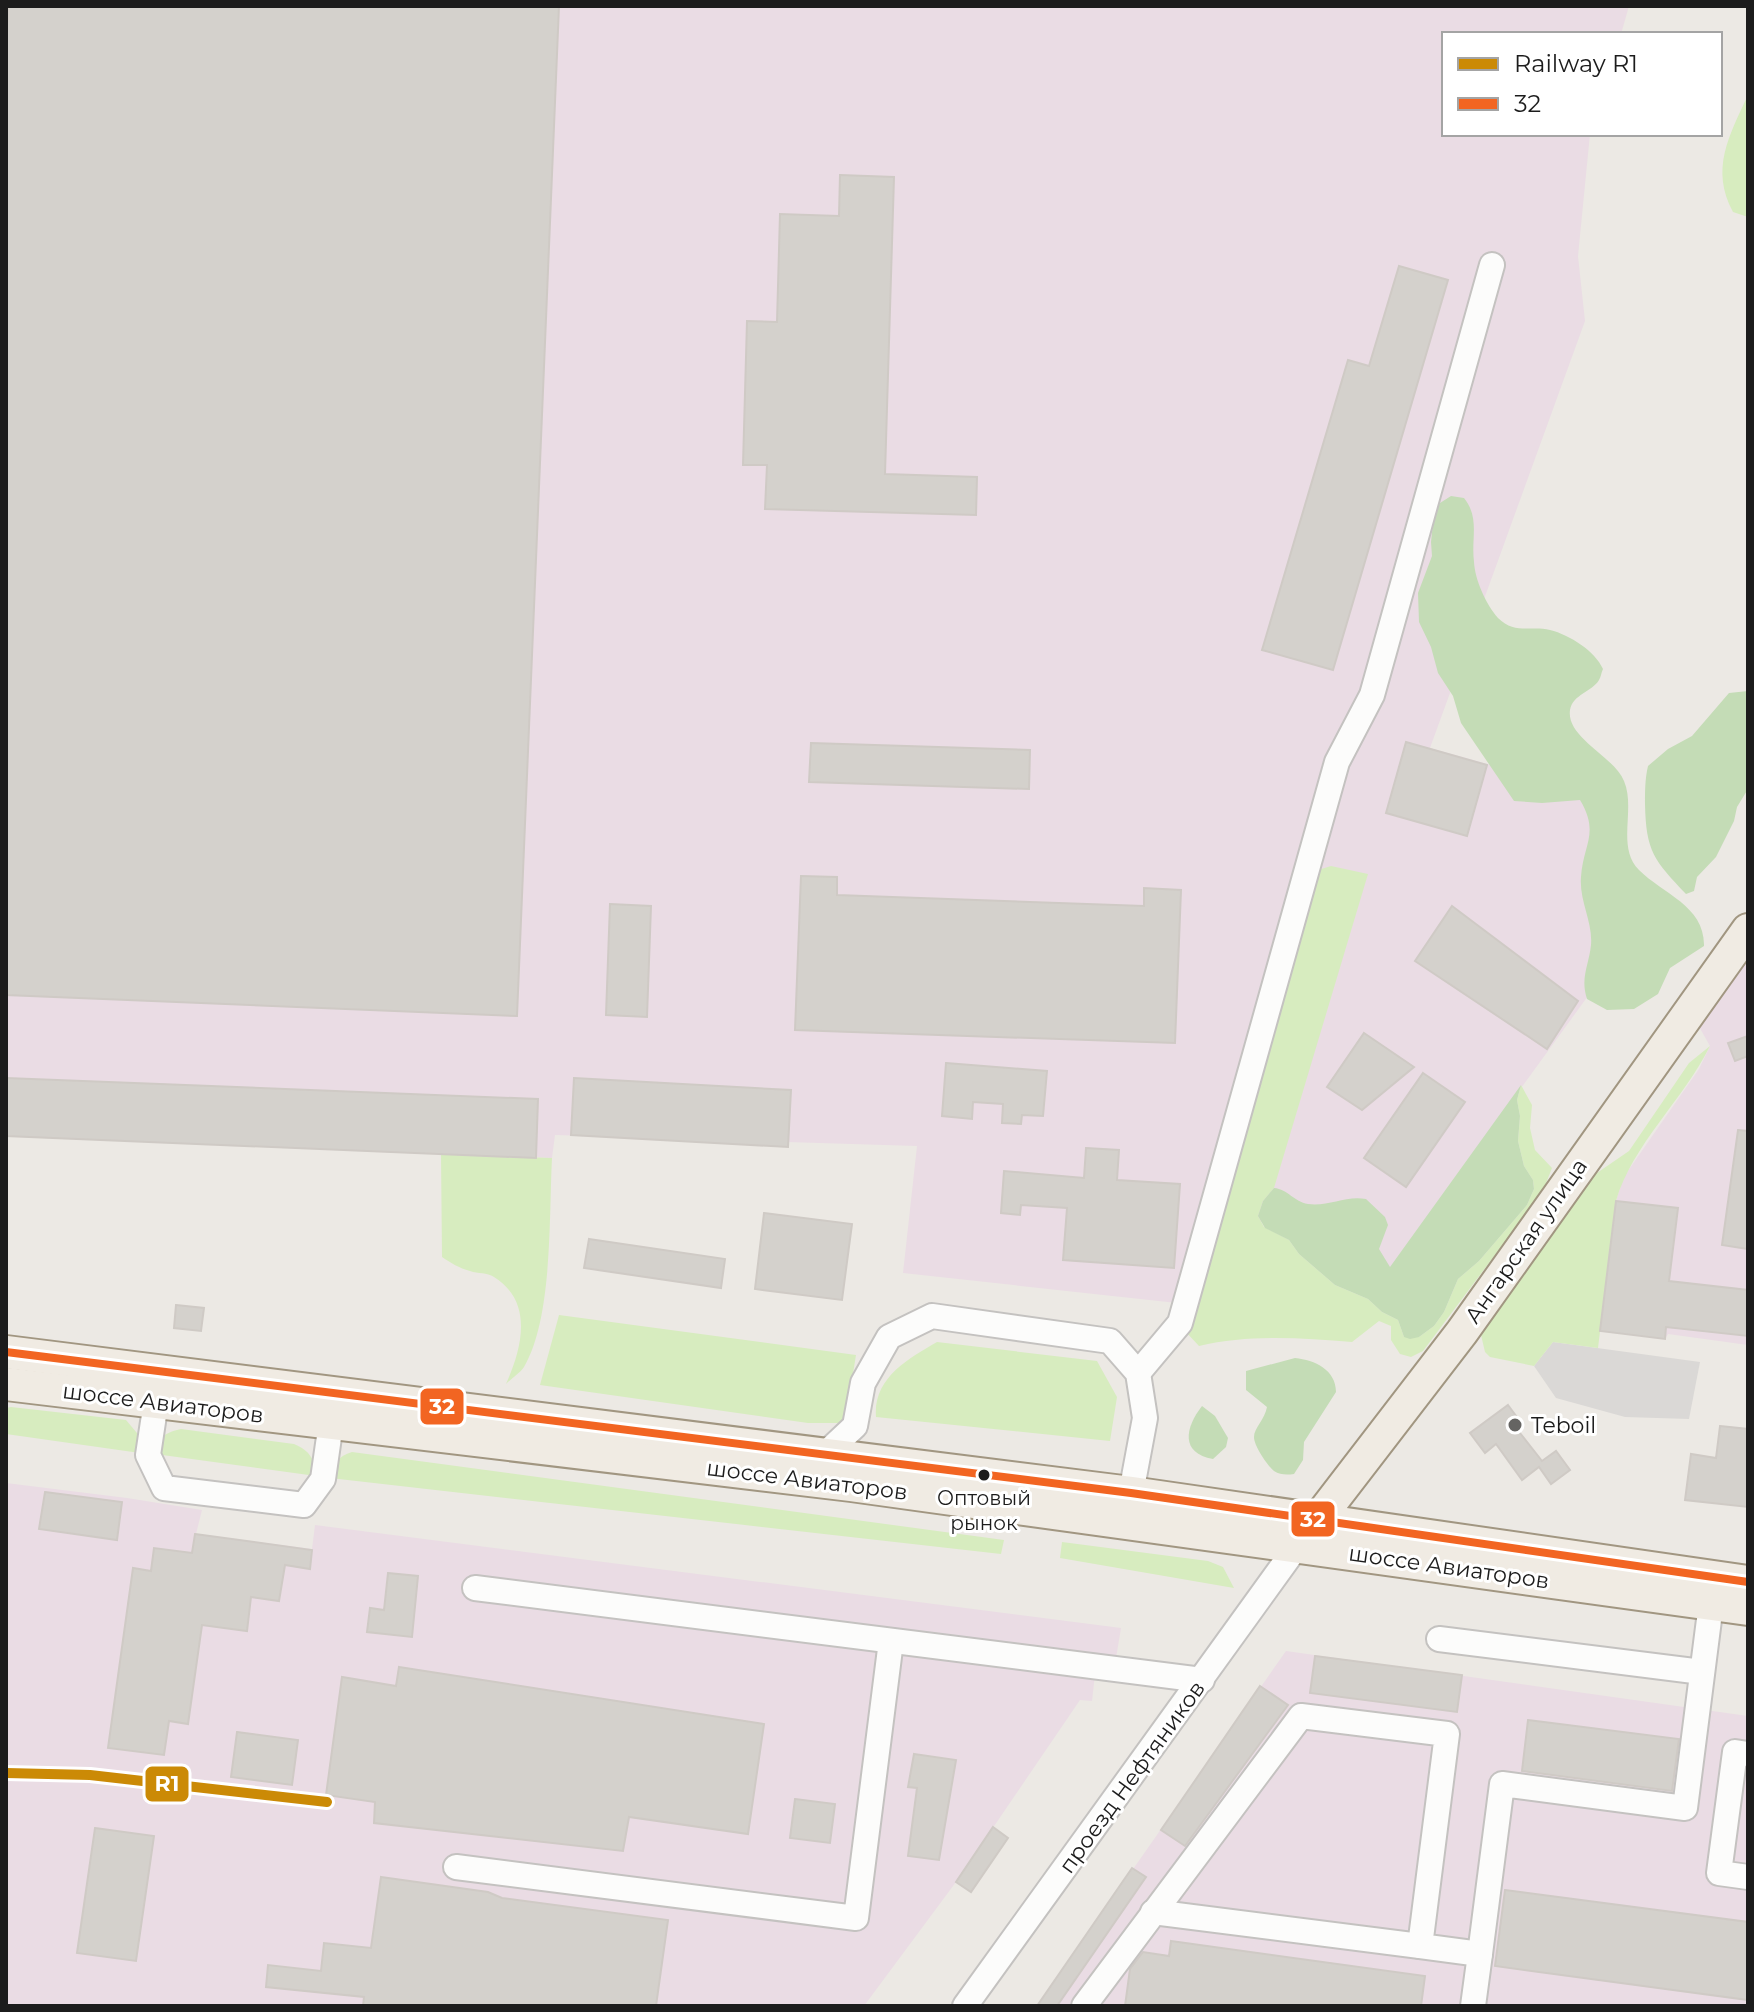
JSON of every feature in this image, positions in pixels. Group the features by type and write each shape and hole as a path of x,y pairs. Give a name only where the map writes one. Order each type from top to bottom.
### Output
{"main road":[{"name":"Ангарская улица","path":"1297,1546 1462,1332 1748,930"},
{"name":"шоссе Авиаторов","path":"6,1352 1131,1493 1748,1582"},
{"name":"шоссе Авиаторов","path":"6,1384 851,1485 1748,1609"}],"street":[{"path":"1138,1373 1180,1323 1333,775 1372,695 1492,265"},
{"path":"824,1455 855,1426 863,1383 889,1337 932,1316 1110,1341 1138,1373 1145,1418 1131,1493"},
{"path":"156,1402 148,1455 164,1488 304,1505 323,1479 331,1423"},
{"name":"проезд Нефтяников","path":"965,2006 1297,1546"},
{"path":"475,1588 1202,1680"},
{"path":"1685,1808 1711,1604"},
{"path":"1439,1639 1702,1672"},
{"path":"456,1867 856,1918 891,1641"},
{"path":"1084,2006 1301,1716 1447,1734 1420,1946"},
{"path":"1748,1754 1735,1752 1719,1873 1748,1877"},
{"path":"1473,2006 1502,1784 1727,1813"},
{"path":"1153,1912 1480,1954"}],"shaded area":[{"path":"6,6 1629,6 1622,32 1442,32 1442,136 1590,136 1578,256 1585,321 1430,748 1620,801 1596,872 1663,893 1390,1268 1270,1213 1186,1304 903,1273 917,1146 555,1135 552,1158 6,1136"},
{"path":"1748,952 1748,1345 1668,1334 1665,1339 1600,1331 1616,1201 1623,1178 1699,1069 1710,1046 1697,1023"},
{"path":"1553,1342 1700,1362 1689,1419 1625,1417 1556,1398 1534,1366"},
{"path":"6,1483 202,1510 196,1534 312,1549 315,1525 1121,1628 1116,1658 1097,1656 1092,1701 1080,1700 956,1882 864,2006 6,2006"},
{"path":"1286,1651 1748,1716 1748,2006 1037,2006"}],"green space":[{"path":"1748,95 1748,217 1733,212 1726,196 1723,167 1729,139"},
{"path":"1451,496 1464,498 1472,513 1476,576 1485,599 1498,618 1511,626 1558,632 1588,650 1599,662 1603,669 1600,679 1575,700 1570,710 1571,720 1575,729 1611,763 1624,781 1628,803 1627,839 1632,861 1649,879 1690,911 1702,932 1704,946 1670,968 1658,994 1634,1009 1607,1010 1587,999 1585,978 1591,936 1581,877 1590,830 1580,800 1542,803 1514,801 1461,723 1453,696 1438,673 1431,647 1419,622 1418,593 1432,556 1434,514 1440,503"},
{"path":"1748,691 1748,789 1716,857 1697,877 1694,891 1686,894 1659,863 1650,845 1645,804 1648,766 1668,749 1692,736 1729,693"},
{"path":"1331,866 1368,874 1274,1188 1263,1201 1258,1216 1264,1227 1289,1240 1299,1254 1335,1285 1368,1299 1382,1312 1398,1320 1404,1337 1419,1337 1434,1326 1444,1312 1458,1279 1479,1261 1527,1205 1534,1189 1518,1141 1520,1116 1517,1100 1521,1085 1532,1105 1530,1128 1535,1150 1552,1168 1543,1191 1423,1351 1411,1357 1400,1354 1391,1340 1391,1326 1379,1321 1352,1342 1256,1338 1199,1346 1185,1331 1315,871"},
{"path":"1710,1046 1687,1085 1646,1141 1616,1201 1598,1348 1553,1342 1534,1366 1490,1357 1485,1352 1481,1335 1594,1175 1629,1151 1689,1063"},
{"path":"1521,1085 1517,1100 1520,1116 1518,1141 1534,1189 1527,1205 1479,1261 1458,1279 1444,1312 1434,1326 1419,1337 1404,1337 1398,1320 1382,1312 1368,1299 1335,1285 1299,1254 1289,1240 1265,1228 1258,1216 1263,1201 1274,1188 1308,1204 1366,1199 1385,1217 1388,1225 1379,1249 1390,1267"},
{"path":"441,1154 552,1158 548,1266 540,1322 524,1367 506,1384 520,1341 520,1312 507,1287 494,1277 462,1268 442,1257"},
{"path":"559,1315 856,1355 845,1423 808,1423 540,1385"},
{"path":"937,1342 1097,1361 1117,1397 1110,1441 876,1417 880,1391 894,1371"},
{"path":"1295,1358 1310,1361 1328,1372 1336,1392 1304,1442 1303,1460 1294,1474 1284,1474 1271,1468 1256,1445 1254,1434 1267,1407 1246,1390 1246,1371"},
{"path":"1202,1406 1215,1416 1228,1438 1226,1447 1213,1459 1195,1451 1189,1438 1192,1423"},
{"path":"6,1408 126,1420 142,1439 140,1453 6,1434"},
{"path":"181,1429 294,1444 310,1456 316,1476 155,1454 163,1437"},
{"path":"352,1452 1004,1540 1001,1554 330,1478 337,1461"},
{"path":"1062,1542 1208,1561 1223,1567 1234,1588 1060,1558"}],"building":[{"path":"8,6 559,6 517,1016 6,995"},
{"path":"840,175 894,177 885,474 977,477 976,515 765,509 767,465 743,465 747,321 777,322 780,214 839,216"},
{"path":"1399,266 1448,280 1333,670 1262,650 1348,360 1369,366"},
{"path":"1406,742 1487,765 1467,836 1386,813"},
{"path":"811,743 1030,750 1029,789 809,782"},
{"path":"801,876 837,877 837,895 1144,906 1144,888 1181,890 1175,1043 795,1030"},
{"path":"610,904 651,906 647,1017 606,1015"},
{"path":"1452,906 1578,1001 1547,1049 1415,961"},
{"path":"1364,1033 1414,1067 1362,1110 1327,1087"},
{"path":"1748,1036 1748,1056 1735,1061 1728,1043"},
{"path":"946,1063 1047,1071 1043,1116 1022,1115 1021,1124 1002,1123 1003,1104 973,1102 972,1119 942,1116"},
{"path":"1423,1073 1465,1102 1406,1187 1364,1158"},
{"path":"6,1078 538,1099 536,1158 6,1136"},
{"path":"574,1078 791,1090 788,1147 571,1135"},
{"path":"1738,1130 1748,1131 1748,1249 1722,1245"},
{"path":"1086,1148 1119,1150 1117,1180 1180,1184 1174,1268 1063,1260 1067,1208 1021,1205 1020,1215 1001,1213 1004,1171 1084,1178"},
{"path":"1616,1201 1678,1208 1669,1281 1748,1290 1748,1336 1666,1327 1665,1339 1600,1331"},
{"path":"764,1213 852,1224 842,1300 755,1289"},
{"path":"589,1239 725,1259 721,1288 584,1268"},
{"path":"176,1305 204,1308 201,1331 174,1328"},
{"path":"1508,1405 1522,1424 1516,1428 1542,1461 1556,1451 1570,1470 1551,1484 1539,1467 1522,1480 1496,1444 1485,1453 1470,1433"},
{"path":"1720,1426 1748,1429 1748,1507 1685,1500 1691,1454 1716,1458"},
{"path":"45,1492 122,1502 117,1540 39,1529"},
{"path":"195,1534 312,1550 310,1569 285,1565 279,1601 251,1597 247,1631 202,1625 188,1724 169,1721 164,1755 108,1748 133,1568 151,1571 154,1548 192,1553"},
{"path":"388,1573 418,1576 412,1637 367,1632 370,1608 384,1610"},
{"path":"1315,1656 1462,1675 1457,1712 1310,1693"},
{"path":"399,1667 764,1724 748,1834 629,1817 623,1851 374,1823 375,1802 326,1795 342,1677 396,1686"},
{"path":"1260,1686 1288,1705 1185,1846 1161,1830"},
{"path":"1528,1720 1679,1739 1672,1791 1522,1771"},
{"path":"237,1732 298,1740 292,1785 231,1777"},
{"path":"914,1754 956,1760 939,1860 908,1856 917,1788 908,1787"},
{"path":"795,1799 835,1804 830,1843 790,1838"},
{"path":"993,1827 1008,1838 971,1892 956,1882"},
{"path":"95,1828 154,1836 136,1961 77,1953"},
{"path":"1132,1868 1146,1877 1057,2006 1037,2006"},
{"path":"381,1877 488,1892 502,1898 668,1920 656,2006 363,2006 364,1997 266,1987 268,1965 321,1971 324,1943 371,1948"},
{"path":"1505,1890 1748,1922 1748,2000 1495,1966"},
{"path":"1171,1941 1425,1976 1421,2006 1125,2006 1130,1969 1143,1952 1169,1956"}],"rail line":[{"name":"R1","path":"6,1773 90,1775 327,1802"}],"transit line":[{"name":"32","path":"6,1352 1131,1493 1748,1582"}],"place":[{"name":"Teboil","path":"1515,1425"},
{"name":"Оптовый рынок","path":"984,1475"}]}
